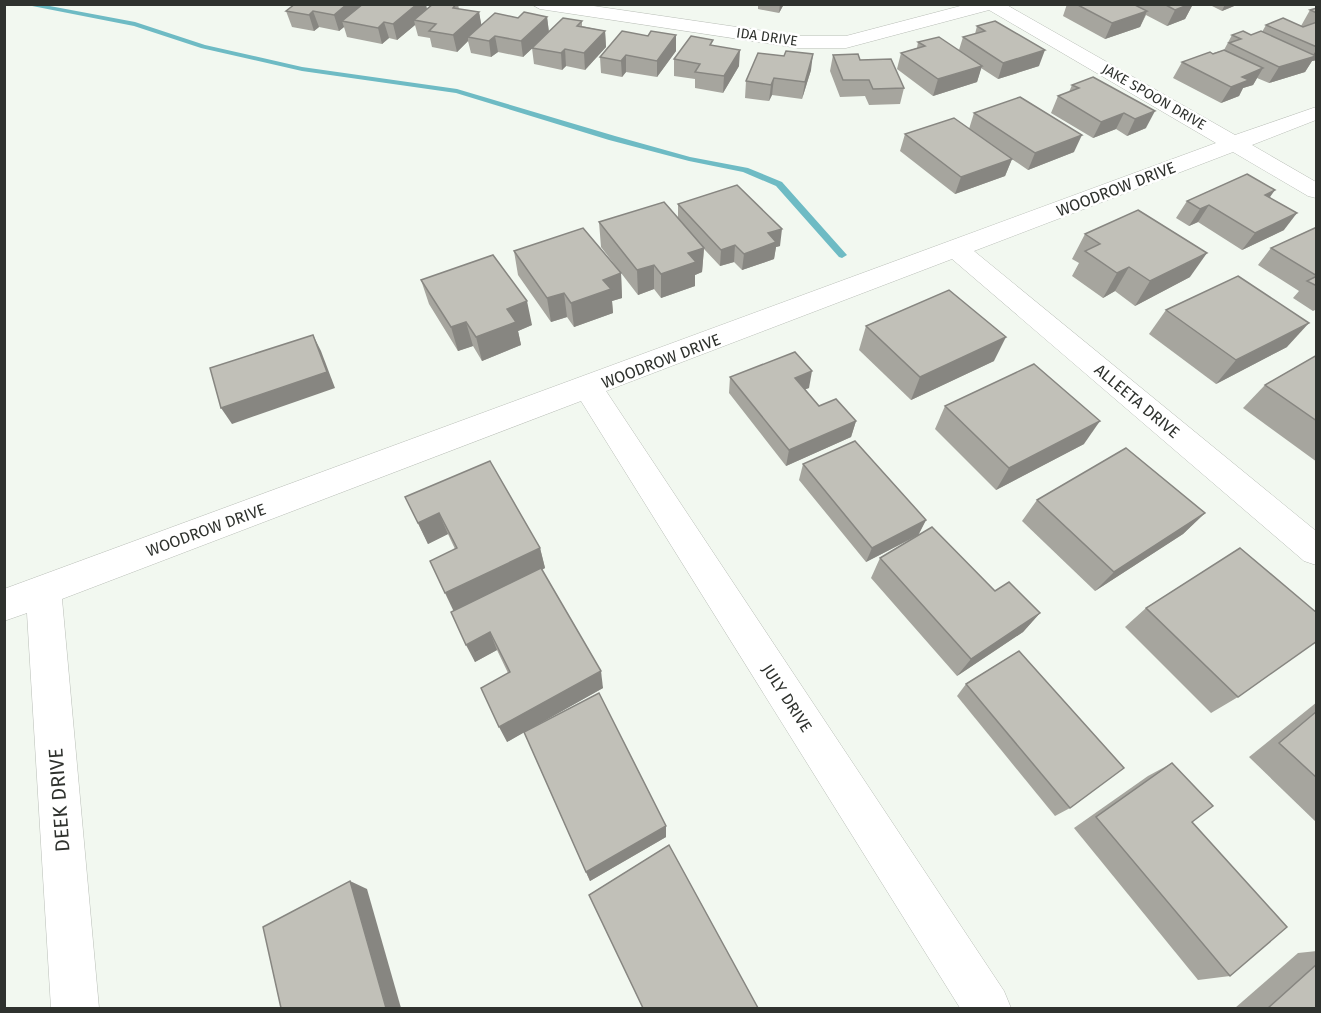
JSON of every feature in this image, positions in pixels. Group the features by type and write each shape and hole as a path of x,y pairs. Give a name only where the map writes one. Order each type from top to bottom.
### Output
{"street":[{"name":"IDA DRIVE","path":"540,4 798,42 824,43 846,42 991,4"},
{"name":"JAKE SPOON DRIVE","path":"991,4 1317,191"},
{"name":"WOODROW DRIVE","path":"4,605 957,250 1317,113"},
{"name":"ALLEETA DRIVE","path":"957,250 1317,551"},
{"name":"JULY DRIVE","path":"588,388 987,1008"},
{"name":"DEEK DRIVE","path":"44,591 75,1008"}],"building":[{"path":"295,4 347,4 334,15 313,11 309,15 286,11"},
{"path":"363,4 417,4 393,24 384,22 378,28 342,21"},
{"path":"433,4 456,4 453,8 479,12 453,35 429,31 436,24 414,20"},
{"path":"1076,4 1133,4 1147,11 1112,23"},
{"path":"1164,4 1190,4 1175,10"},
{"path":"524,12 547,17 521,41 495,36 489,41 468,37 495,13 518,18"},
{"path":"563,18 582,21 577,26 605,31 584,53 565,49 561,53 532,48"},
{"path":"1283,18 1303,27 1317,22 1317,47 1266,25"},
{"path":"995,21 1045,50 1003,63 963,37 985,31 977,26"},
{"path":"622,31 648,36 651,31 676,35 657,61 626,55 621,61 600,57"},
{"path":"1243,31 1251,35 1261,31 1316,56 1279,67 1229,43 1241,39 1232,35"},
{"path":"691,36 713,40 710,45 740,50 724,76 695,72 700,64 674,59"},
{"path":"939,37 982,66 938,79 901,53 925,46 918,42"},
{"path":"1224,50 1263,68 1242,77 1249,80 1231,87 1182,62 1210,52 1213,54"},
{"path":"786,51 813,54 805,82 774,78 771,85 746,81 758,53 784,56"},
{"path":"858,54 860,60 891,59 904,88 873,89 869,80 843,80 833,55"},
{"path":"1093,77 1155,111 1135,119 1124,113 1101,122 1058,96 1079,88 1072,85"},
{"path":"1020,97 1082,135 1035,153 974,113"},
{"path":"954,118 1012,159 961,177 905,134"},
{"path":"1247,174 1275,190 1265,195 1297,213 1255,233 1209,205 1200,209 1187,201"},
{"path":"737,185 782,229 768,233 776,242 744,254 735,245 721,250 678,204"},
{"path":"664,202 704,248 688,253 696,262 661,274 654,265 637,270 599,222"},
{"path":"1138,210 1207,253 1150,281 1129,267 1117,273 1085,251 1100,244 1085,234"},
{"path":"1317,227 1317,276 1271,248"},
{"path":"583,228 621,273 603,280 611,289 571,303 564,293 547,298 514,251"},
{"path":"493,255 527,301 507,309 516,322 476,337 466,322 451,327 421,280"},
{"path":"1238,276 1309,323 1236,360 1166,310"},
{"path":"1317,276 1317,286 1307,281"},
{"path":"949,290 1006,337 920,377 866,326"},
{"path":"313,335 327,372 221,408 210,368"},
{"path":"795,352 812,371 795,378 819,406 836,399 856,421 789,450 730,377"},
{"path":"1317,355 1317,421 1265,385"},
{"path":"1034,364 1100,421 1009,468 945,406"},
{"path":"855,441 926,520 872,548 803,464"},
{"path":"1126,448 1205,513 1114,572 1037,500"},
{"path":"490,461 540,548 445,593 430,561 457,548 439,513 418,523 405,497"},
{"path":"932,527 995,591 1009,582 1040,613 971,659 880,558"},
{"path":"1240,548 1317,613 1317,641 1238,697 1146,608"},
{"path":"541,568 601,671 499,727 481,688 510,672 490,632 466,645 451,612"},
{"path":"1019,651 1124,768 1070,808 966,684"},
{"path":"599,693 666,826 586,872 524,732"},
{"path":"1317,711 1317,778 1279,743"},
{"path":"1172,763 1213,806 1192,822 1287,927 1230,976 1096,817"},
{"path":"669,845 758,1008 643,1008 589,895"},
{"path":"350,881 386,1008 281,1008 263,927"},
{"path":"1317,964 1317,1008 1268,1008"}],"waterway":[{"path":"25,4 135,24 203,47 302,69 457,91 612,138 689,159 745,170 779,184 842,255"}]}
